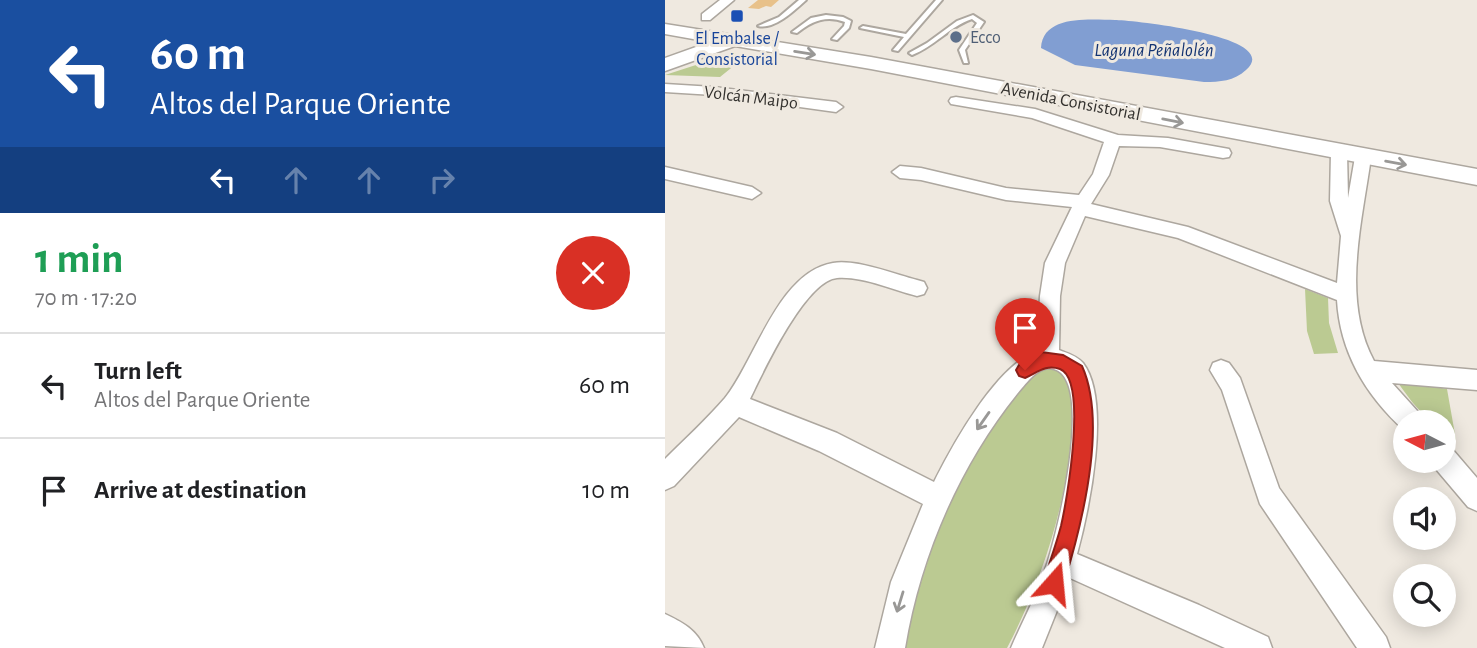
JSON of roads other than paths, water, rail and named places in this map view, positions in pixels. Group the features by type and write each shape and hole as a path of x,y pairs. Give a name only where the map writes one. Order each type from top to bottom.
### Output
{"main road":[{"name":"Avenida Consistorial","path":"665,11 707,11 835,39 906,46 1124,102 1339,152 1477,177"},
{"path":"665,65 774,26"},
{"name":"Avenida Consistorial","path":"665,29 1477,157"}],"street":[{"path":"707,11 728,0"},
{"name":"Volcán Maipo","path":"665,88 836,107"},
{"path":"956,101 1046,116 1113,139 1161,142 1223,153"},
{"path":"1048,358 1051,279 1063,242 1101,174 1113,139"},
{"path":"1339,152 1339,201 1349,235"},
{"path":"1363,157 1357,206 1349,235 1349,330 1369,371 1402,410"},
{"path":"900,172 921,174 1006,194 1082,205 1181,232 1348,296"},
{"path":"665,173 752,193"},
{"path":"665,477 735,404 774,329 804,290 820,276 834,271 852,271 917,288"},
{"path":"890,648 904,588 939,499 967,445 995,404 1025,370 1033,363 1048,358 1063,362 1076,371 1083,398 1080,474 1062,561 1026,648"},
{"path":"1221,370 1232,385 1269,495 1375,648"},
{"path":"1369,371 1477,380"},
{"path":"735,404 828,442 939,499"},
{"path":"1456,473 1477,498"},
{"path":"1062,561 1178,610 1257,648"},
{"path":"665,629 689,648"}],"lane":[{"path":"774,26 803,0"},
{"path":"906,46 939,0"},
{"path":"863,28 906,46 932,44 961,19 973,18 981,22 962,50 966,62"}],"water":[{"name":"Laguna Peñalolén","path":"1082,20 1115,20 1201,32 1226,39 1244,48 1252,58 1246,70 1237,77 1204,82 1075,65 1041,48 1050,29 1059,24"}],"place":[{"name":"El Embalse / Consistorial","path":"737,16"},
{"name":"Ecco","path":"956,37"}]}
